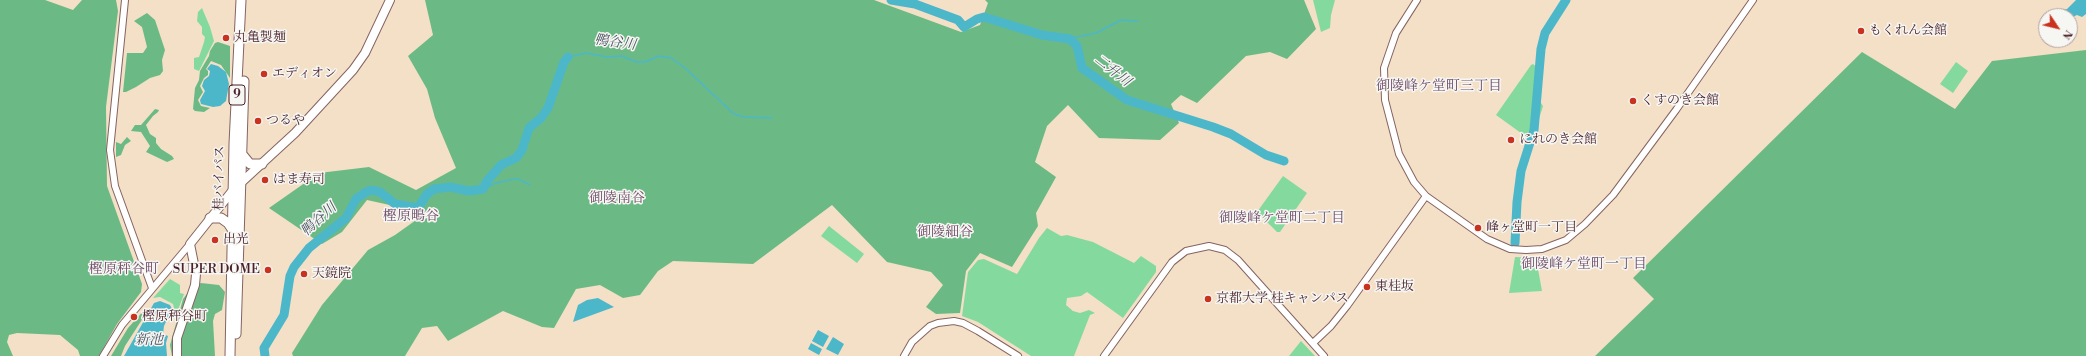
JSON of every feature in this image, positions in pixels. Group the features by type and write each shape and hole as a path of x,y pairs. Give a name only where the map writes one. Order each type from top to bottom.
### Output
{"highway":[{"name":"桂バイパス","path":"230,356 233,190 241,0"},
{"name":"桂バイパス","path":"236,356 247,0"},
{"path":"242,153 250,164 262,164"},
{"path":"210,218 221,218 228,222 232,229"}],"main road":[{"path":"177,356 177,338 195,285 196,274 190,244 233,190 295,133 360,62 390,0"}],"street":[{"path":"125,0 110,150 115,186 152,288"},
{"path":"1416,0 1393,39 1387,56 1383,79 1385,100 1396,143 1414,182 1426,196 1487,240 1510,249 1542,249 1566,240 1600,208 1628,177 1753,0"},
{"path":"1312,343 1331,326 1345,309 1426,196"},
{"path":"103,356 122,325 190,244"},
{"path":"1104,356 1172,262 1186,251 1204,247 1225,250 1238,260 1324,356"},
{"path":"904,356 912,342 930,326 938,323 954,321 964,323 1018,356"}],"green space":[{"path":"0,0 45,0 73,10 82,0 116,0 118,11 106,107 107,186 142,284 141,292 117,324 99,356 80,356 78,350 60,335 17,333 9,335 7,342 13,356 0,356"},
{"path":"425,0 874,0 961,32 980,25 988,3 985,0 1304,0 1316,29 1287,59 1270,52 1246,56 1197,103 1181,95 1171,104 1179,123 1160,140 1099,138 1068,105 1047,126 1035,162 1056,177 1036,213 1038,226 1012,267 980,253 966,271 960,313 936,314 926,307 943,285 931,272 887,262 832,205 753,264 673,261 658,271 640,295 623,298 600,285 576,289 554,328 542,327 503,311 448,341 437,326 422,328 405,356 293,356 292,353 322,305 368,250 395,235 426,213 367,200 342,232 322,244 269,208 319,173 369,167 416,190 456,168 435,118 427,89 408,56 433,35"},
{"path":"1313,0 1335,0 1331,15 1330,28 1321,32"},
{"path":"202,8 214,41 199,71 194,69 194,58 199,57 205,37 202,34 202,27 197,21 198,12"},
{"path":"147,13 155,20 165,50 162,60 163,71 160,75 150,78 136,87 123,92 127,53 143,53 147,47 142,27 134,21"},
{"path":"218,42 230,46 230,78 221,65 211,61 206,69 208,71 208,75 204,78 200,86 203,92 198,100 201,106 210,108 204,112 195,111 193,109 195,88 199,80 200,71 209,56 210,51 215,43"},
{"path":"2086,50 2086,356 1595,356 1654,299 1633,278 1862,52 1955,109 1992,61"},
{"path":"1956,62 1968,71 1953,93 1940,84"},
{"path":"1533,64 1540,70 1539,100 1543,106 1532,141 1496,115"},
{"path":"155,109 159,110 146,125 150,134 156,138 156,143 174,159 167,162 146,152 150,146 141,132 131,131 135,125 141,125"},
{"path":"127,137 131,141 125,145 121,155 116,157 116,142 121,144"},
{"path":"1283,176 1307,193 1280,232 1277,232 1257,212"},
{"path":"829,226 864,254 857,263 821,236"},
{"path":"1047,228 1061,236 1067,235 1093,242 1134,263 1141,256 1156,266 1156,272 1123,318 1087,292 1081,296 1067,298 1066,305 1073,311 1080,313 1089,310 1095,313 1090,315 1074,356 1031,356 978,322 962,316 968,272 978,260 984,259 1017,274 1039,238"},
{"path":"1515,257 1536,258 1542,291 1509,293"},
{"path":"170,279 180,285 180,293 184,294 178,310 169,322 174,308 173,304 160,297 153,298"},
{"path":"201,283 219,285 225,292 222,310 215,314 213,321 215,356 172,356 170,345 183,299 192,287"},
{"path":"146,308 145,315 125,346 121,356 111,356 128,328"},
{"path":"1301,341 1315,356 1289,356"}],"water":[{"path":"2076,0 2086,0 2086,14 2082,17 2078,15 2078,8 2068,8"},
{"path":"211,64 218,66 226,72 229,84 226,101 220,106 213,107 201,104 200,100 205,91 202,86 204,80 209,76 210,71 207,69"},
{"path":"598,298 614,307 573,322 578,305 587,300"},
{"name":"新池","path":"160,301 170,305 172,309 164,326 163,334 168,336 166,343 167,356 124,356 154,303"},
{"path":"818,330 829,336 823,347 812,341"},
{"path":"833,337 844,344 838,355 826,349"},
{"path":"811,343 822,349 819,355 808,349"}],"waterway":[{"name":"二升川","path":"891,0 915,4 958,20 964,27 977,19 984,17 1042,35 1070,39 1077,46 1082,68 1127,100 1213,127 1231,134 1266,155 1284,161"},
{"path":"1515,243 1517,202 1521,171 1534,130 1541,49 1545,33 1566,0"},
{"path":"1068,39 1096,33 1121,20 1138,21"},
{"name":"鴨谷川","path":"568,57 586,53 607,57 621,56 637,62 645,62 659,56 671,58 685,68 734,114 744,117 772,118"},
{"name":"鴨谷川","path":"265,356 264,348 284,315 290,276 294,267 309,248 346,218 356,199 372,190 380,192 395,204 418,208 427,194 434,189 450,187 469,191 483,189 487,181 501,165 516,158 522,150 529,128 541,118 548,108 564,62 568,57"},
{"path":"483,189 496,183 514,179 518,179 530,185"}],"place":[{"name":"もくれん会館","path":"1861,31"},
{"name":"丸亀製麺","path":"226,38"},
{"name":"エディオン","path":"264,74"},
{"name":"くすのき会館","path":"1633,101"},
{"name":"つるや","path":"258,121"},
{"name":"にれのき会館","path":"1511,140"},
{"name":"はま寿司","path":"265,180"},
{"name":"峰ヶ堂町一丁目","path":"1478,228"},
{"name":"出光","path":"215,240"},
{"name":"SUPER DOME","path":"268,270"},
{"name":"天鏡院","path":"304,274"},
{"name":"東桂坂","path":"1367,287"},
{"name":"京都大学 桂キャンパス","path":"1208,299"},
{"name":"樫原秤谷町","path":"134,317"}],"district":[{"name":"御陵峰ケ堂町三丁目","path":"1439,87"},
{"name":"御陵南谷","path":"617,199"},
{"name":"樫原鴫谷","path":"411,217"},
{"name":"御陵峰ケ堂町二丁目","path":"1282,219"},
{"name":"御陵細谷","path":"945,233"},
{"name":"御陵峰ケ堂町一丁目","path":"1584,265"},
{"name":"樫原秤谷町","path":"124,270"}]}
